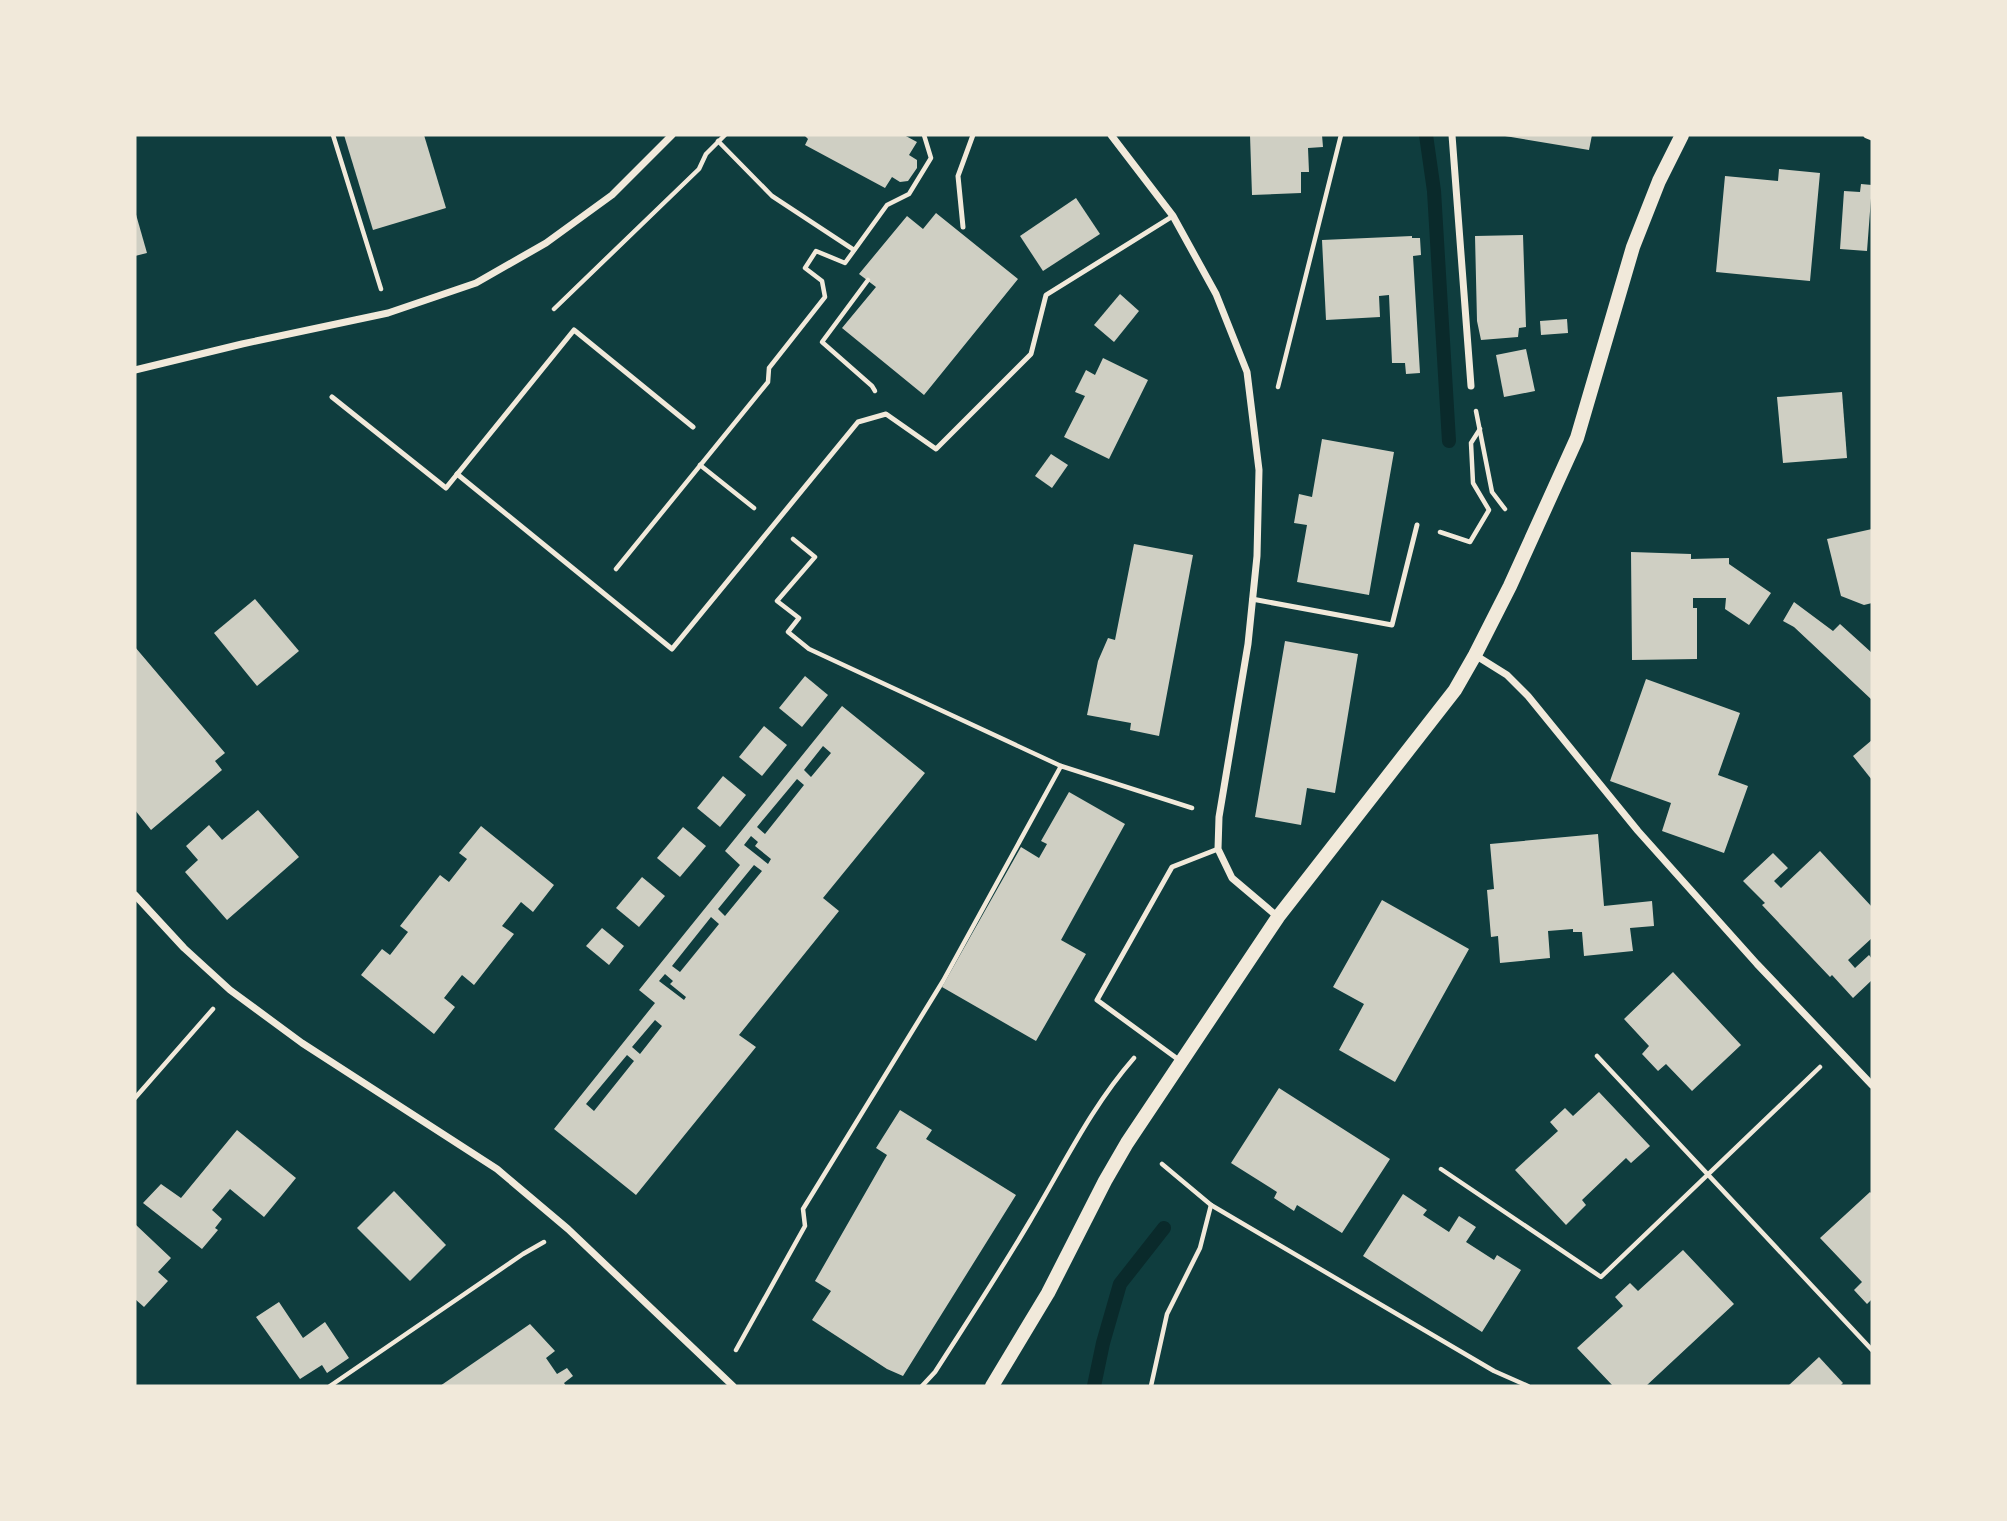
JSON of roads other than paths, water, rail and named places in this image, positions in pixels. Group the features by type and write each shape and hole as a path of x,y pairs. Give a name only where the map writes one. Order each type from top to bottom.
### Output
{"main road":[{"path":"992,1386 1048,1293 1104,1181 1127,1143 1278,917 1440,710 1475,655 1534,535 1577,438 1633,247 1659,181 1682,135"}],"street":[{"path":"135,370 388,313 476,283 546,243 612,195 672,135"},
{"path":"1111,135 1173,216 1216,294 1247,372 1259,470 1257,556 1248,644 1219,817 1218,849 1232,878 1278,917"},
{"path":"1452,135 1471,386"},
{"path":"1867,135 1872,137"},
{"path":"1475,655 1507,675 1528,695 1638,831 1872,1085"},
{"path":"135,895 184,948 230,989 302,1043 497,1169 568,1229 733,1386"}],"lane":[{"path":"963,227 958,176 973,135"},
{"path":"457,474 672,649 858,422 886,414 936,449 1031,354 1046,295 1173,216"},
{"path":"332,397 446,488 574,330 693,427"},
{"path":"1252,599 1392,625 1417,525"},
{"path":"1181,1062 1097,1000 1172,867 1218,849"}],"waterway":[{"path":"1426,135 1434,191 1449,441"},
{"path":"1094,1386 1120,1284 1164,1228"}]}
